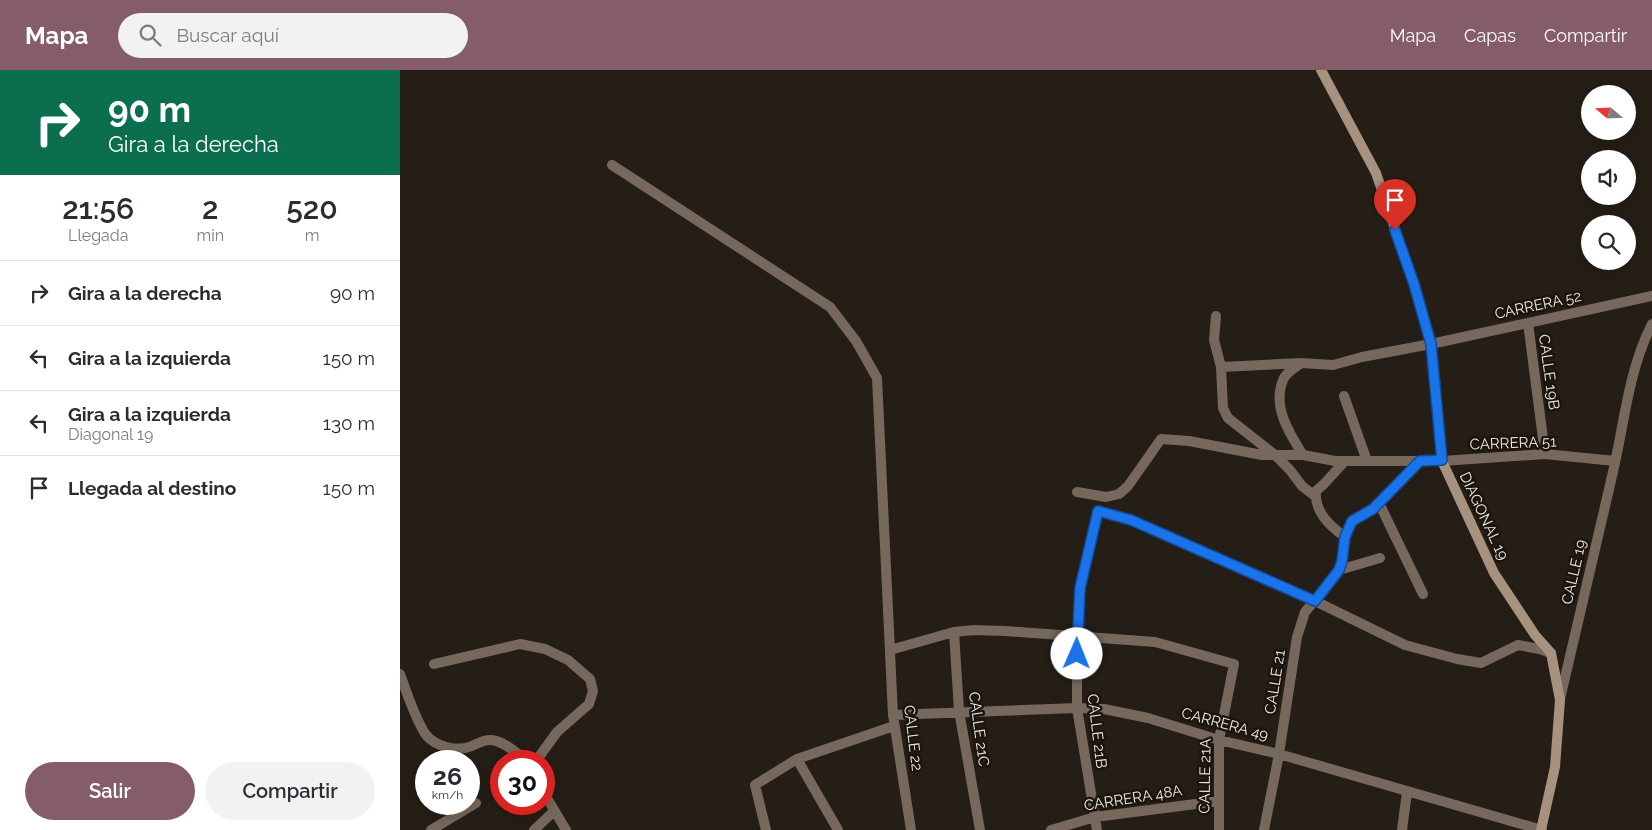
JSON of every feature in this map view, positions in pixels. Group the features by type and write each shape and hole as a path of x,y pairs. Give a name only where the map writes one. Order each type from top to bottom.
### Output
{"street":[{"name":"DIAGONAL 19","path":"1321,70 1376,174 1414,284 1431,344 1442,460 1494,573 1535,635 1551,653"},
{"name":"CALLE 22","path":"612,165 830,307 856,341 877,378 894,720 911,830"},
{"name":"CARRERA 52","path":"1222,368 1301,363 1333,365 1362,357 1652,296"},
{"path":"1216,316 1214,340 1222,368 1223,408 1228,418 1275,455 1302,486 1315,496"},
{"name":"CALLE 19B","path":"1528,323 1545,454"},
{"name":"CALLE 19","path":"1541,830 1555,767 1560,700 1615,461 1632,377 1645,338 1652,324"},
{"path":"1301,363 1284,377 1279,393 1281,414 1291,436 1303,455"},
{"path":"1344,396 1367,461"},
{"name":"CARRERA 51","path":"1077,492 1106,496 1119,494 1128,486 1161,439 1189,441 1262,455 1303,455 1344,461 1420,461 1545,454 1615,461"},
{"path":"1344,461 1316,491 1315,501 1322,516 1334,529 1345,537"},
{"path":"1339,570 1345,537 1352,521 1373,509 1420,461"},
{"path":"1379,503 1423,594"},
{"name":"CALLE 21B","path":"1097,830 1077,708 1077,636 1080,588 1098,511 1131,520 1315,601"},
{"path":"1339,570 1380,558"},
{"name":"CALLE 21","path":"1264,830 1279,754 1297,637 1305,612 1339,570"},
{"path":"1315,601 1405,645 1457,660 1481,663 1518,645 1551,653 1560,700"},
{"path":"890,650 954,632 974,630 1077,636"},
{"name":"CALLE 21C","path":"954,632 959,711 980,830"},
{"name":"CALLE 21A","path":"1077,636 1155,642 1234,664 1219,740 1220,830"},
{"path":"434,664 520,644 545,649 568,660 590,679 593,691 589,704 557,732 544,750"},
{"path":"400,674 420,723 427,735 436,744 459,749 471,747 481,741 492,740 503,744 511,750"},
{"name":"CARRERA 49","path":"766,830 754,785 798,759 894,720 959,711 1077,708 1104,709 1148,718 1219,740 1279,754 1541,830"},
{"path":"798,759 838,830"},
{"path":"1402,830 1407,792"},
{"name":"CARRERA 48A","path":"1052,830 1095,817 1220,801"},
{"path":"555,813 566,830"},
{"path":"431,830 457,815"},
{"path":"534,830 550,815"}],"route":[{"path":"1077,654 1080,588 1098,511 1131,520 1315,601 1339,570 1345,537 1352,521 1373,509 1420,461 1442,460 1431,344 1414,284 1395,230"}]}
